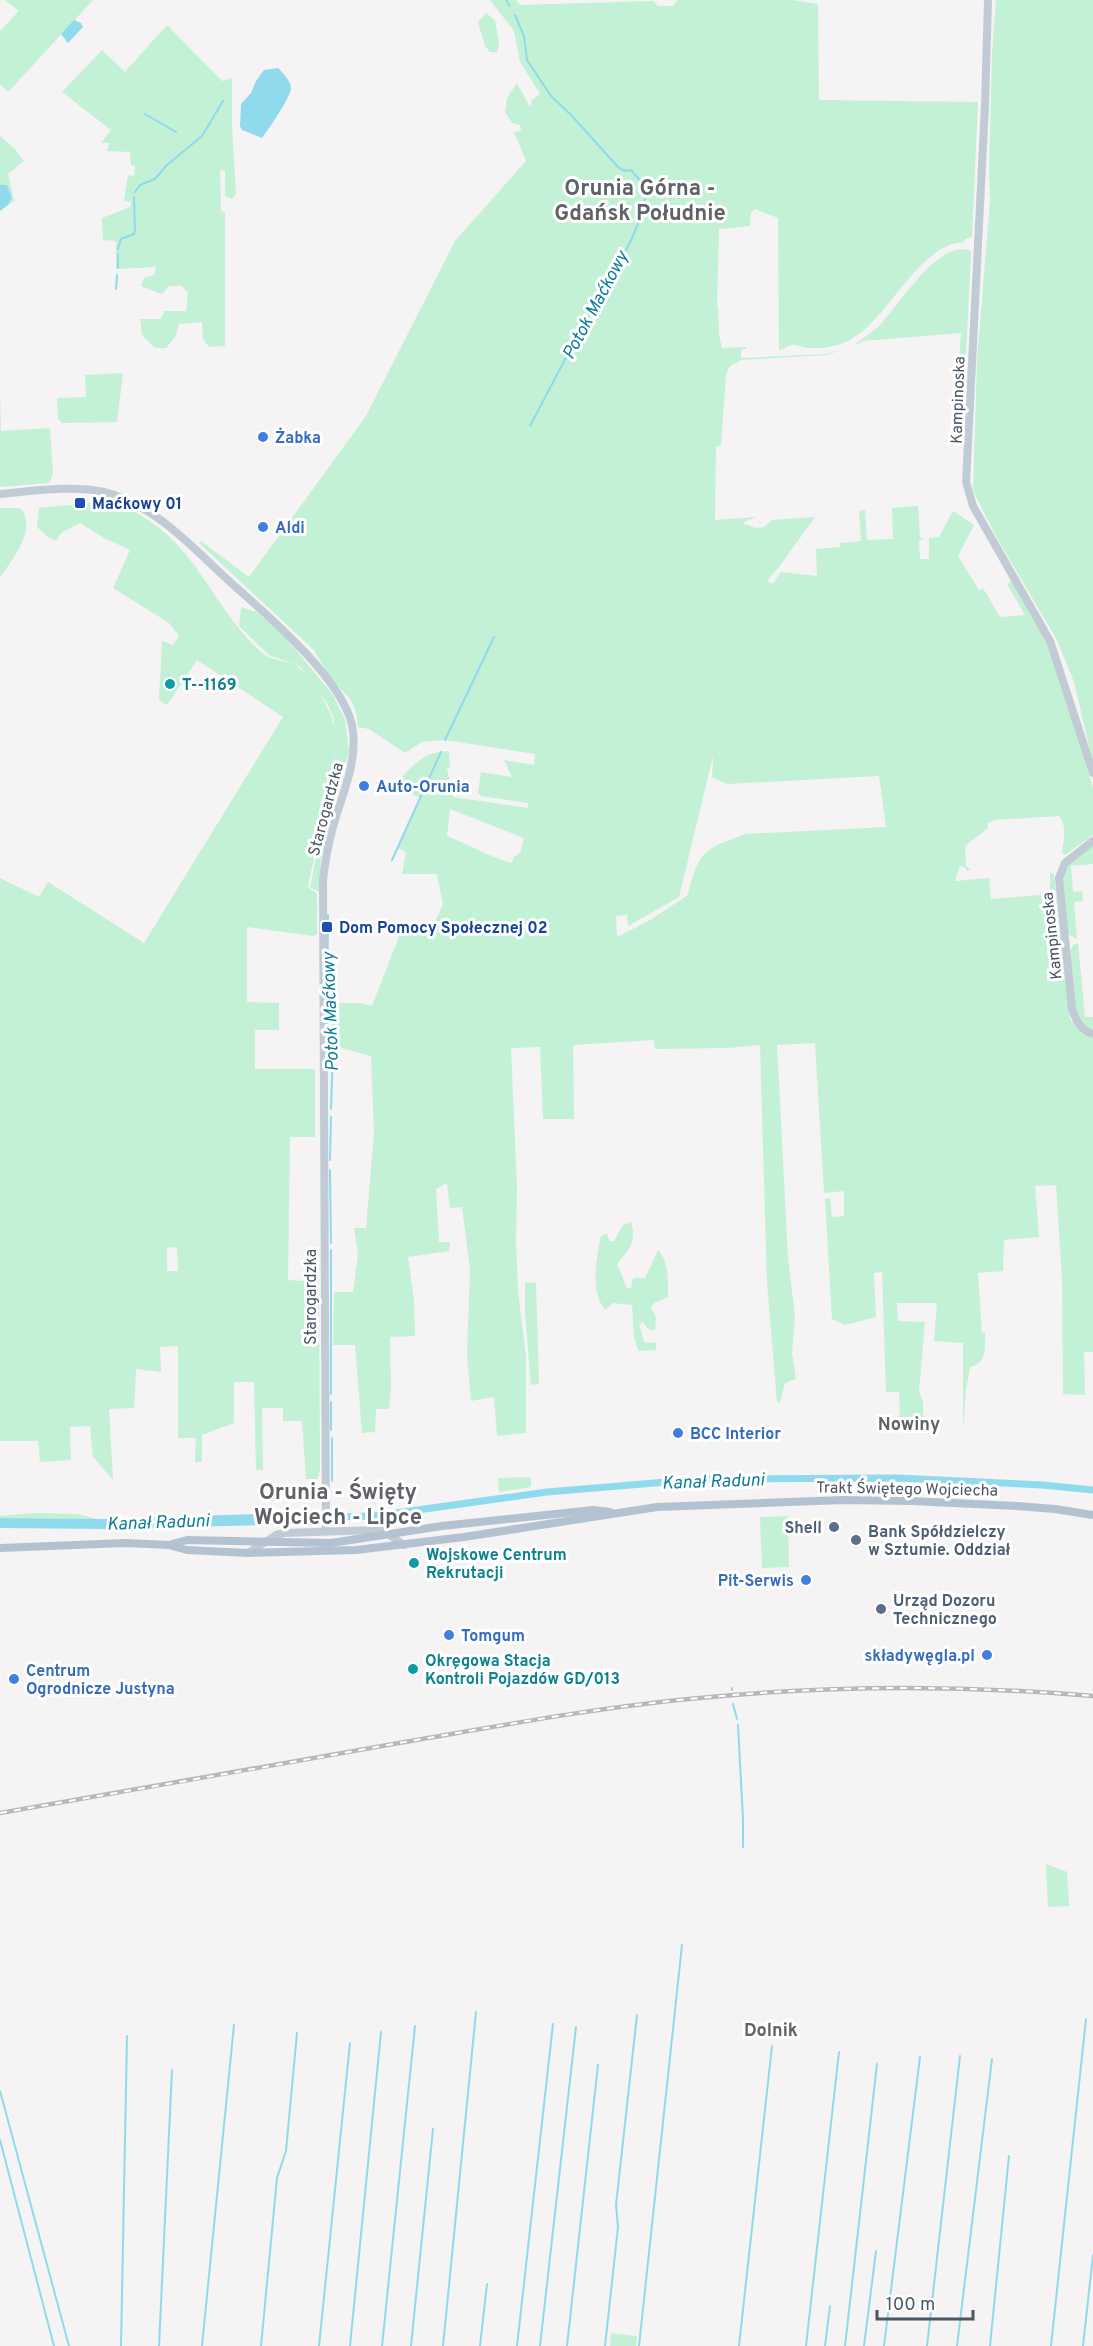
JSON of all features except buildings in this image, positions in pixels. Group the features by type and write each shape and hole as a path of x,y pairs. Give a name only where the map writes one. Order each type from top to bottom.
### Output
{"main road":[{"name":"Kampinoska","path":"988,0 984,136 966,482 973,506 1050,641 1093,773"},
{"name":"Starogardzka","path":"0,494 56,489 89,490 105,492 141,508 183,539 286,632 334,689 351,723 354,740 351,766 333,826 323,880 326,1531"},
{"name":"Kampinoska","path":"1093,841 1065,863 1059,878 1072,1010 1078,1024 1085,1031 1093,1034"},
{"name":"Trakt Świętego Wojciecha","path":"0,1548 126,1543 169,1545 187,1550 248,1553 345,1551 404,1545 657,1507 869,1499 1017,1506 1093,1515"},
{"name":"Trakt Świętego Wojciecha","path":"169,1545 187,1540 332,1543 442,1526 593,1510 613,1512"},
{"path":"248,1553 280,1533 376,1530 404,1545"}],"green space":[{"path":"5,0 93,0 8,92 0,84 0,31 19,11"},
{"path":"490,0 516,0 520,5 653,1 658,6 672,6 678,0 792,0 818,4 819,100 978,102 972,237 932,255 918,268 878,316 850,340 825,347 807,348 794,345 779,350 778,218 755,209 751,213 750,226 719,229 717,306 722,348 746,347 746,349 741,349 741,358 743,358 826,354 853,346 826,355 741,360 730,366 726,374 721,446 716,446 715,520 756,517 742,523 756,528 764,527 772,520 815,517 767,581 773,584 781,572 817,576 816,549 840,547 840,543 861,541 859,511 865,510 867,540 893,539 892,508 918,506 920,538 924,538 919,541 920,559 929,559 929,538 939,537 953,511 974,525 958,556 979,590 983,588 1000,617 1025,615 1007,584 1013,581 1046,641 1093,788 1093,835 1065,855 1062,852 1064,828 1059,816 995,820 987,823 988,828 965,846 966,866 970,869 968,871 960,866 955,881 989,878 991,899 1050,894 1050,872 1054,874 1070,1019 1082,1033 1093,1038 1093,1352 1084,1352 1085,1395 1063,1394 1062,1279 1056,1185 1035,1186 1039,1237 1004,1240 1003,1271 978,1273 985,1348 980,1362 970,1367 963,1430 963,1343 934,1341 937,1303 897,1303 898,1321 925,1322 919,1392 923,1401 923,1418 900,1418 899,1392 886,1392 882,1272 874,1273 876,1317 845,1325 832,1319 825,1199 830,1198 832,1217 844,1216 844,1191 824,1193 815,1043 777,1045 788,1257 795,1317 792,1353 796,1379 785,1383 780,1403 777,1402 767,1283 760,1045 655,1049 654,1040 573,1045 574,1119 543,1119 540,1047 511,1048 517,1187 518,1291 526,1357 526,1433 497,1436 494,1397 471,1401 467,1355 470,1269 462,1207 450,1208 447,1183 436,1189 439,1242 450,1242 449,1251 408,1257 414,1300 415,1336 390,1337 389,1409 376,1409 375,1432 362,1433 355,1345 333,1345 334,1292 353,1292 358,1254 354,1228 366,1228 374,1133 371,1056 338,1047 336,1053 332,1042 331,1003 360,1003 372,1006 400,934 432,928 443,905 437,874 402,874 406,852 397,848 421,798 395,787 406,773 425,757 449,751 450,768 447,768 453,797 528,808 528,803 481,796 478,793 481,772 512,777 504,760 534,765 535,754 445,740 422,742 405,753 369,729 358,727 356,712 351,700 331,679 313,649 199,543 201,541 249,577 366,416 455,241 526,161 514,132 521,131 520,125 512,123 505,112 507,98 517,83 530,107 532,100 540,94 520,62 514,31","holes":["713,756 712,777 727,784 879,776 886,827 746,834 725,842 703,855 692,878 688,895 647,922 617,937 616,916 627,915 628,926 679,897","450,809 524,838 520,853 513,858 512,863 447,836"]},
{"path":"996,0 1093,0 1093,763 1074,682 1057,640 998,540 973,491 977,361 990,201 992,53"},
{"path":"486,13 495,20 499,44 497,52 490,52 485,46 478,22"},
{"path":"167,25 222,81 232,78 236,194 232,199 225,196 225,171 220,170 221,211 225,212 225,346 209,347 203,339 202,322 179,324 175,337 166,348 155,348 142,335 140,319 161,319 164,311 186,311 188,293 182,286 169,286 162,294 141,286 144,278 154,275 156,267 116,269 116,241 103,240 102,218 130,207 131,202 124,201 128,175 134,176 135,166 131,165 130,152 107,151 109,143 101,143 111,130 62,92 102,50 125,72"},
{"path":"0,136 15,149 24,161 8,174 14,201 8,205 12,198 7,185 0,185"},
{"path":"964,249 971,253 965,373 962,376 958,376 961,333 863,341 854,346 879,326 929,267 952,251"},
{"path":"123,373 117,422 62,423 58,419 57,398 86,397 85,375"},
{"path":"0,390 1,431 50,428 53,474 49,483 0,487"},
{"path":"112,501 130,509 159,528 188,557 235,624 263,654 291,663 301,669 323,700 333,722 335,740 332,781 308,887 317,894 317,934 314,936 247,927 247,1002 279,1003 279,1030 255,1030 255,1069 315,1069 315,1137 290,1137 288,1280 319,1282 320,1471 317,1479 306,1479 302,1421 283,1421 283,1408 262,1408 263,1470 256,1470 254,1382 234,1382 234,1423 202,1435 202,1462 195,1462 196,1438 178,1438 178,1346 160,1347 161,1372 136,1369 134,1408 109,1409 113,1480 93,1457 90,1426 70,1427 71,1460 40,1462 38,1441 0,1441 0,878 39,897 48,882 144,943 283,717 197,660 167,705 159,700 162,641 173,645 179,636 169,623 113,588 130,550 80,523 61,533 56,541 37,527 39,508","holes":["167,1247 177,1248 178,1271 167,1271"]},
{"path":"0,508 20,508 25,516 26,525 22,543 0,577"},
{"path":"241,607 257,612 286,638 333,695 345,720 349,751 321,858 319,892 310,887 335,769 334,719 328,705 300,666 269,655 239,626"},
{"path":"1093,845 1093,864 1071,866 1073,892 1082,891 1083,901 1074,902 1077,939 1068,934 1062,878 1067,865"},
{"path":"1078,943 1085,1017 1093,1017 1093,1030 1079,1016 1072,995 1070,951 1073,945"},
{"path":"631,1222 633,1235 631,1245 617,1264 627,1288 631,1288 633,1278 645,1278 658,1250 666,1266 668,1297 654,1303 651,1308 656,1317 655,1330 648,1329 643,1322 639,1324 644,1342 656,1343 656,1350 638,1351 634,1336 632,1305 613,1303 605,1310 597,1293 595,1274 601,1236 607,1233 609,1241 614,1241 623,1225"},
{"path":"525,1282 536,1283 539,1384 531,1385 525,1313"},
{"path":"531,1477 531,1487 499,1492 498,1478"},
{"path":"33,1513 79,1514 96,1519 0,1518 0,1516"},
{"path":"788,1516 789,1567 762,1568 760,1517"},
{"path":"1046,1864 1067,1872 1069,1906 1048,1907"},
{"path":"611,2333 637,2336 636,2346 610,2346"}],"water":[{"path":"74,20 81,23 83,27 68,43 61,34"},
{"path":"278,68 290,82 291,88 288,98 262,138 242,130 240,126 241,104 251,93 264,70"},
{"path":"0,185 7,185 12,198 8,205 0,211"},
{"path":"315,1512 314,1521 304,1524 107,1529 0,1528 0,1518 103,1519"}],"waterway":[{"name":"Potok Maćkowy","path":"506,0 510,6"},
{"name":"Potok Maćkowy","path":"515,15 524,36 527,60 551,96 619,168 625,171 631,170 647,189 642,211 629,243 611,272 530,426"},
{"path":"135,192 140,185 155,179 167,165 202,136 223,101"},
{"path":"145,114 176,132"},
{"path":"118,249 121,239 134,234 134,197"},
{"path":"118,254 118,268"},
{"path":"116,289 117,275"},
{"name":"Potok Maćkowy","path":"445,740 494,637"},
{"name":"Potok Maćkowy","path":"392,860 441,752"},
{"name":"Potok Maćkowy","path":"327,1023 328,915"},
{"name":"Potok Maćkowy","path":"327,1038 333,1051 331,1109"},
{"name":"Potok Maćkowy","path":"330,1160 331,1117"},
{"name":"Potok Maćkowy","path":"330,1170 331,1243"},
{"name":"Potok Maćkowy","path":"331,1250 331,1394"},
{"name":"Potok Maćkowy","path":"331,1402 331,1430"},
{"name":"Potok Maćkowy","path":"332,1438 332,1481"},
{"name":"Kanał Raduni","path":"334,1517 374,1516 547,1492 702,1479 898,1478 1043,1485 1093,1490"},
{"path":"733,1704 737,1719"},
{"path":"738,1725 743,1847"},
{"path":"639,2346 682,1945"},
{"path":"443,2346 476,2012"},
{"path":"605,2346 618,2227 616,2205 637,2015"},
{"path":"1051,2346 1086,2019"},
{"path":"517,2346 553,2024"},
{"path":"202,2346 234,2025"},
{"path":"382,2346 415,2026"},
{"path":"540,2346 576,2027"},
{"path":"350,2346 381,2032"},
{"path":"261,2346 277,2178 286,2151 297,2033"},
{"path":"121,2346 127,2036"},
{"path":"319,2346 350,2043"},
{"path":"739,2346 772,2046"},
{"path":"806,2346 839,2052"},
{"path":"927,2346 960,2056"},
{"path":"884,2346 920,2057"},
{"path":"957,2346 992,2059"},
{"path":"845,2346 877,2064"},
{"path":"567,2346 598,2065"},
{"path":"159,2346 172,2070"},
{"path":"0,2091 69,2346"},
{"path":"411,2346 433,2129"},
{"path":"0,2140 54,2346"},
{"path":"990,2346 1009,2156"},
{"path":"864,2346 876,2251"},
{"path":"1083,2346 1093,2255"},
{"path":"480,2346 487,2284"},
{"path":"825,2346 830,2306"}],"railway":[{"path":"0,1813 512,1724 662,1702 798,1691 896,1688 946,1688 1093,1696"}],"place":[{"name":"Żabka","path":"263,437"},
{"name":"Maćkowy 01","path":"80,503"},
{"name":"Aldi","path":"263,527"},
{"name":"T--1169","path":"170,684"},
{"name":"Auto-Orunia","path":"364,786"},
{"name":"Dom Pomocy Społecznej 02","path":"327,927"},
{"name":"BCC Interior","path":"678,1433"},
{"name":"Shell","path":"834,1527"},
{"name":"Bank Spółdzielczy w Sztumie. Oddział","path":"856,1540"},
{"name":"Wojskowe Centrum Rekrutacji","path":"414,1563"},
{"name":"Pit-Serwis","path":"806,1580"},
{"name":"Urząd Dozoru Technicznego","path":"881,1609"},
{"name":"Tomgum","path":"449,1635"},
{"name":"składywęgla.pl","path":"987,1655"},
{"name":"Okręgowa Stacja Kontroli Pojazdów GD/013","path":"413,1669"},
{"name":"Centrum Ogrodnicze Justyna","path":"14,1679"}],"district":[{"name":"Orunia Górna - Gdańsk Południe","path":"640,200"},
{"name":"Nowiny","path":"909,1424"},
{"name":"Orunia - Święty Wojciech - Lipce","path":"338,1504"},
{"name":"Dolnik","path":"771,2030"}]}
